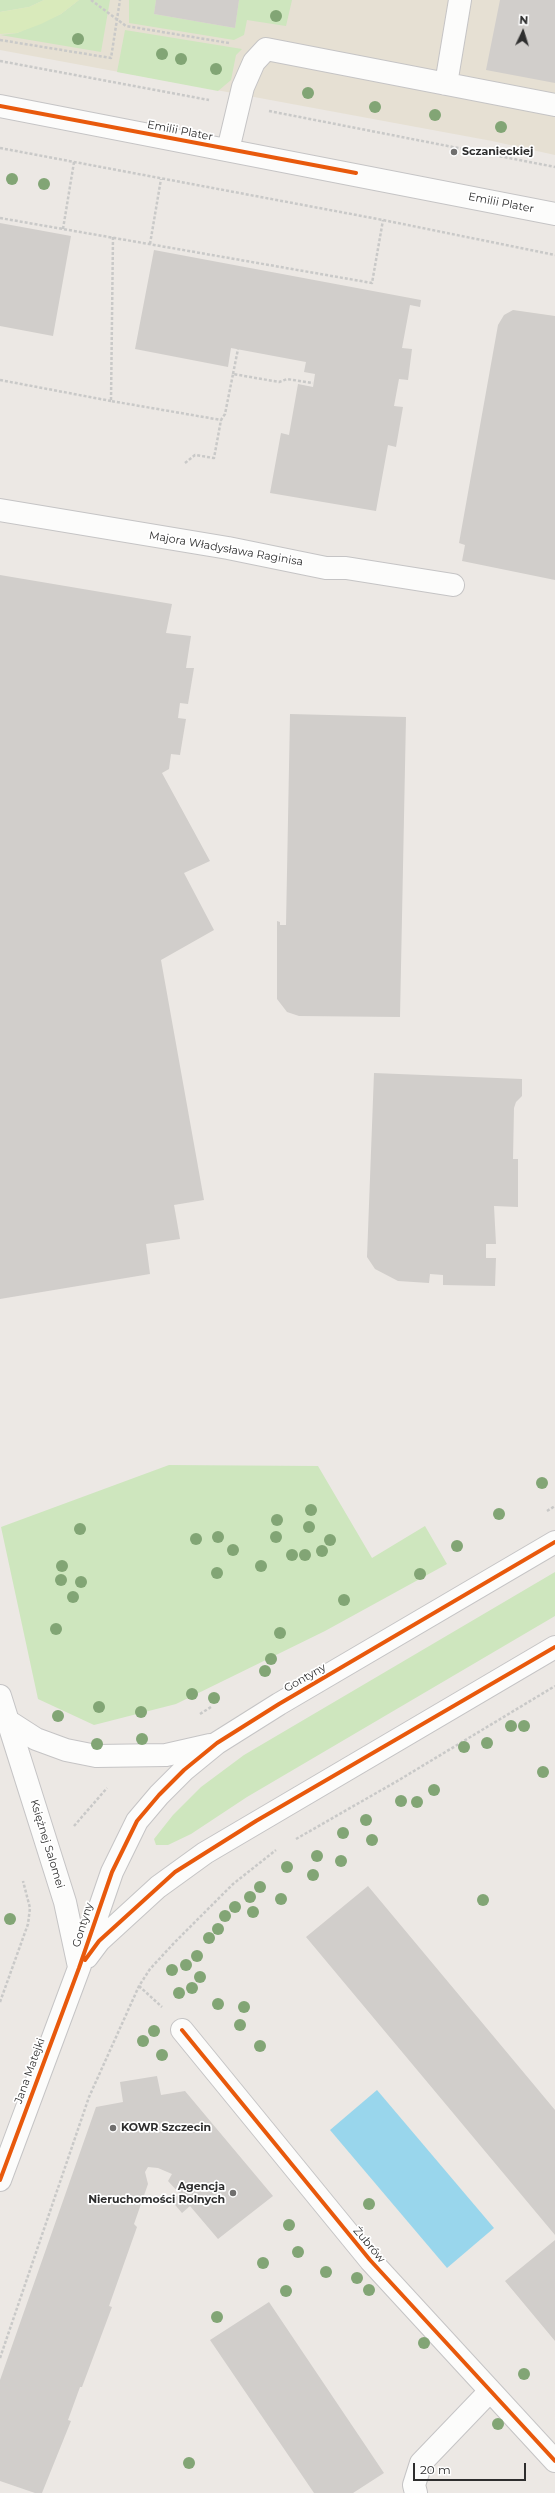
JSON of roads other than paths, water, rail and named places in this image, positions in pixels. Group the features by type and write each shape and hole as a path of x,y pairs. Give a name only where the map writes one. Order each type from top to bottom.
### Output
{"street":[{"path":"446,84 460,0"},
{"path":"228,150 238,105 254,62 266,49 555,105"},
{"name":"Emilii Plater","path":"0,106 555,214"},
{"name":"Majora Władysława Raginisa","path":"0,510 228,548 326,568 346,568 453,585"},
{"name":"Gontyny","path":"79,1968 102,1895 122,1849 137,1821 184,1770 217,1743 279,1704 555,1542"},
{"name":"Gontyny","path":"79,1968 98,1941 175,1872 256,1821 555,1646"},
{"name":"Księżnej Salomei","path":"0,1696 65,1902 79,1968"},
{"path":"8,1721 36,1739 66,1750 96,1756 133,1757 166,1755 217,1743"},
{"name":"Jana Matejki","path":"0,2180 79,1968"},
{"name":"Żubrów","path":"182,2030 370,2260 555,2461"},
{"path":"413,2490 422,2463 490,2391"}],"water":[{"path":"377,2090 494,2228 447,2268 330,2130"}],"place":[{"name":"Sczanieckiej","path":"454,152"},
{"name":"KOWR Szczecin","path":"113,2128"},
{"name":"Agencja Nieruchomości Rolnych","path":"233,2193"}]}
